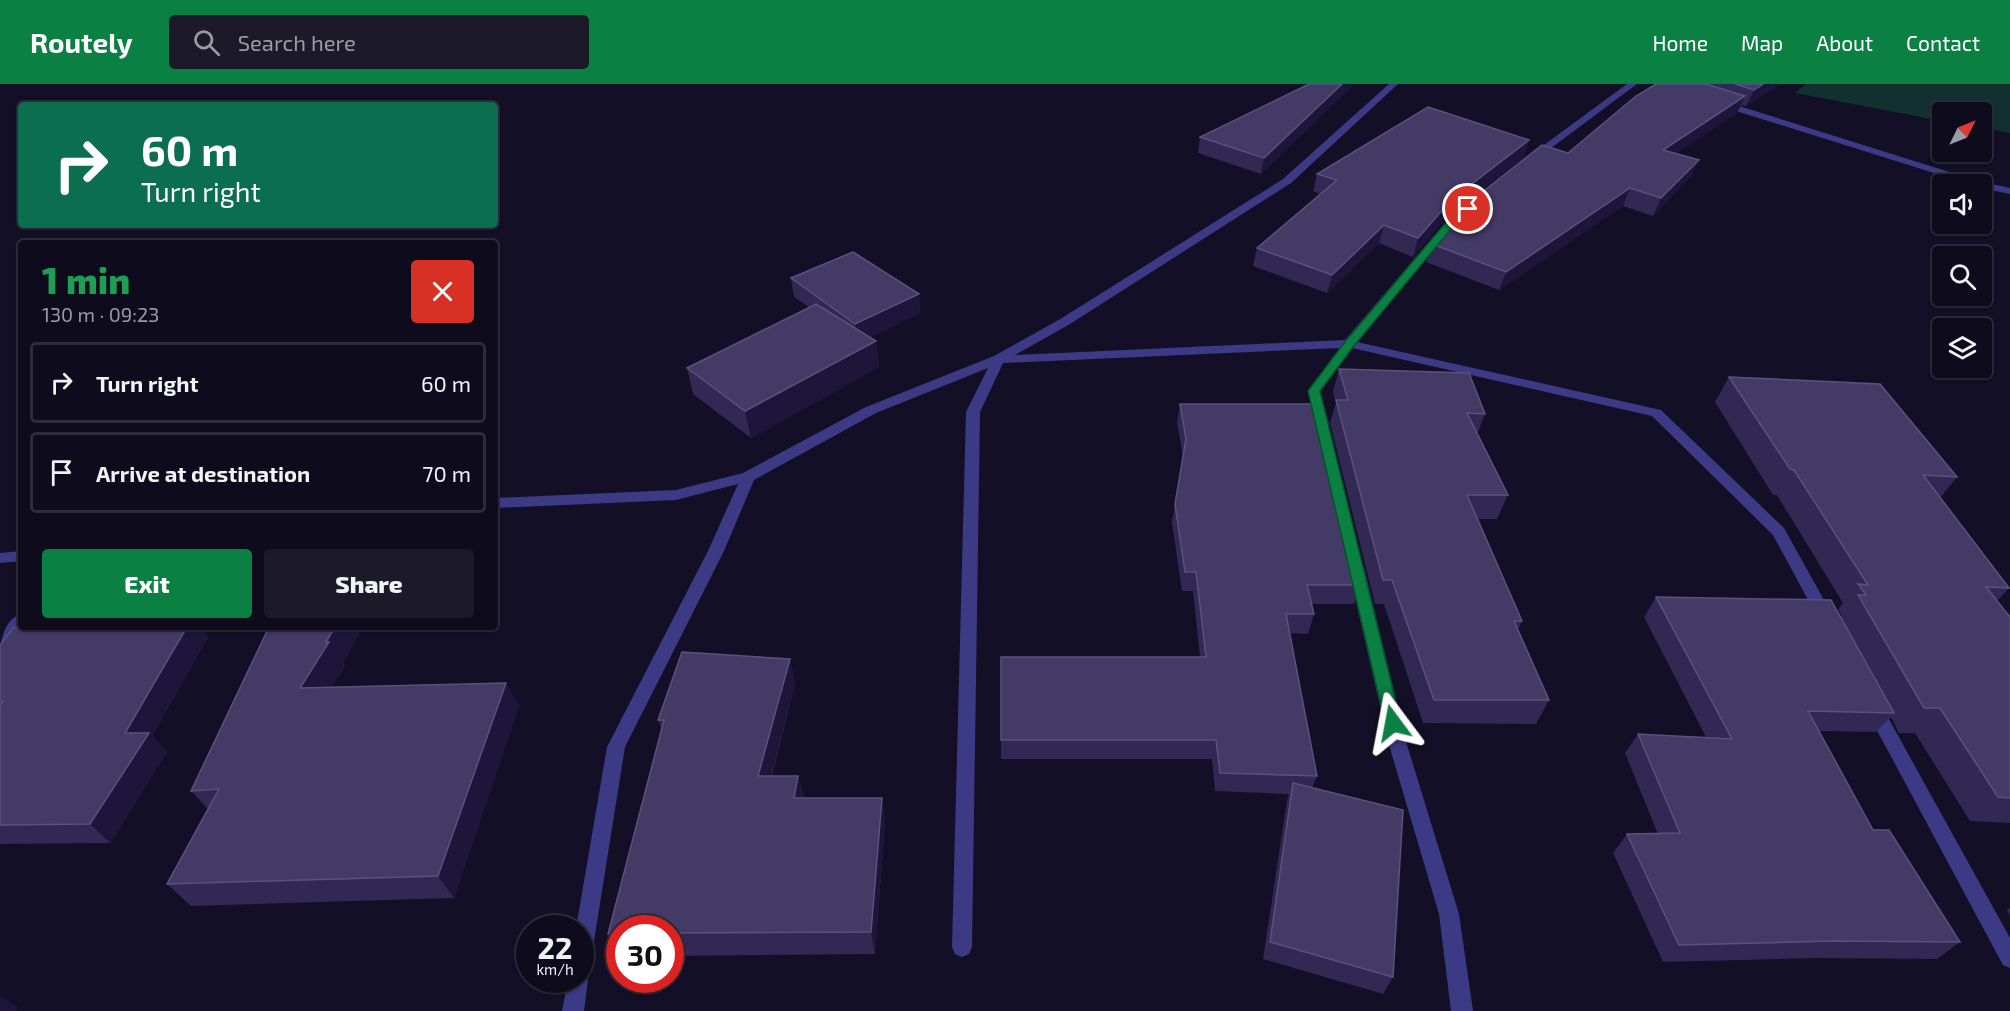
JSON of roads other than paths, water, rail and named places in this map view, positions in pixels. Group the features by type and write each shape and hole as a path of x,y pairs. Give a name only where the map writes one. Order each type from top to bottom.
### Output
{"street":[{"path":"498,503 676,495 748,477 871,410 998,359 1066,321 1287,181 1394,84"},
{"path":"1522,166 1634,84"},
{"path":"1715,101 1975,183 2010,191"},
{"path":"1325,437 1314,391 1349,344 1451,222"},
{"path":"998,359 1349,344 1656,413 1779,532 1835,636"},
{"path":"962,948 973,412 998,359"},
{"path":"588,915 616,747 716,551 748,477"},
{"path":"1352,551 1398,745 1449,914 1462,1011"},
{"path":"0,558 18,556"},
{"path":"0,651 18,624"},
{"path":"1869,699 2010,958"},
{"path":"573,1011 576,993"}]}
